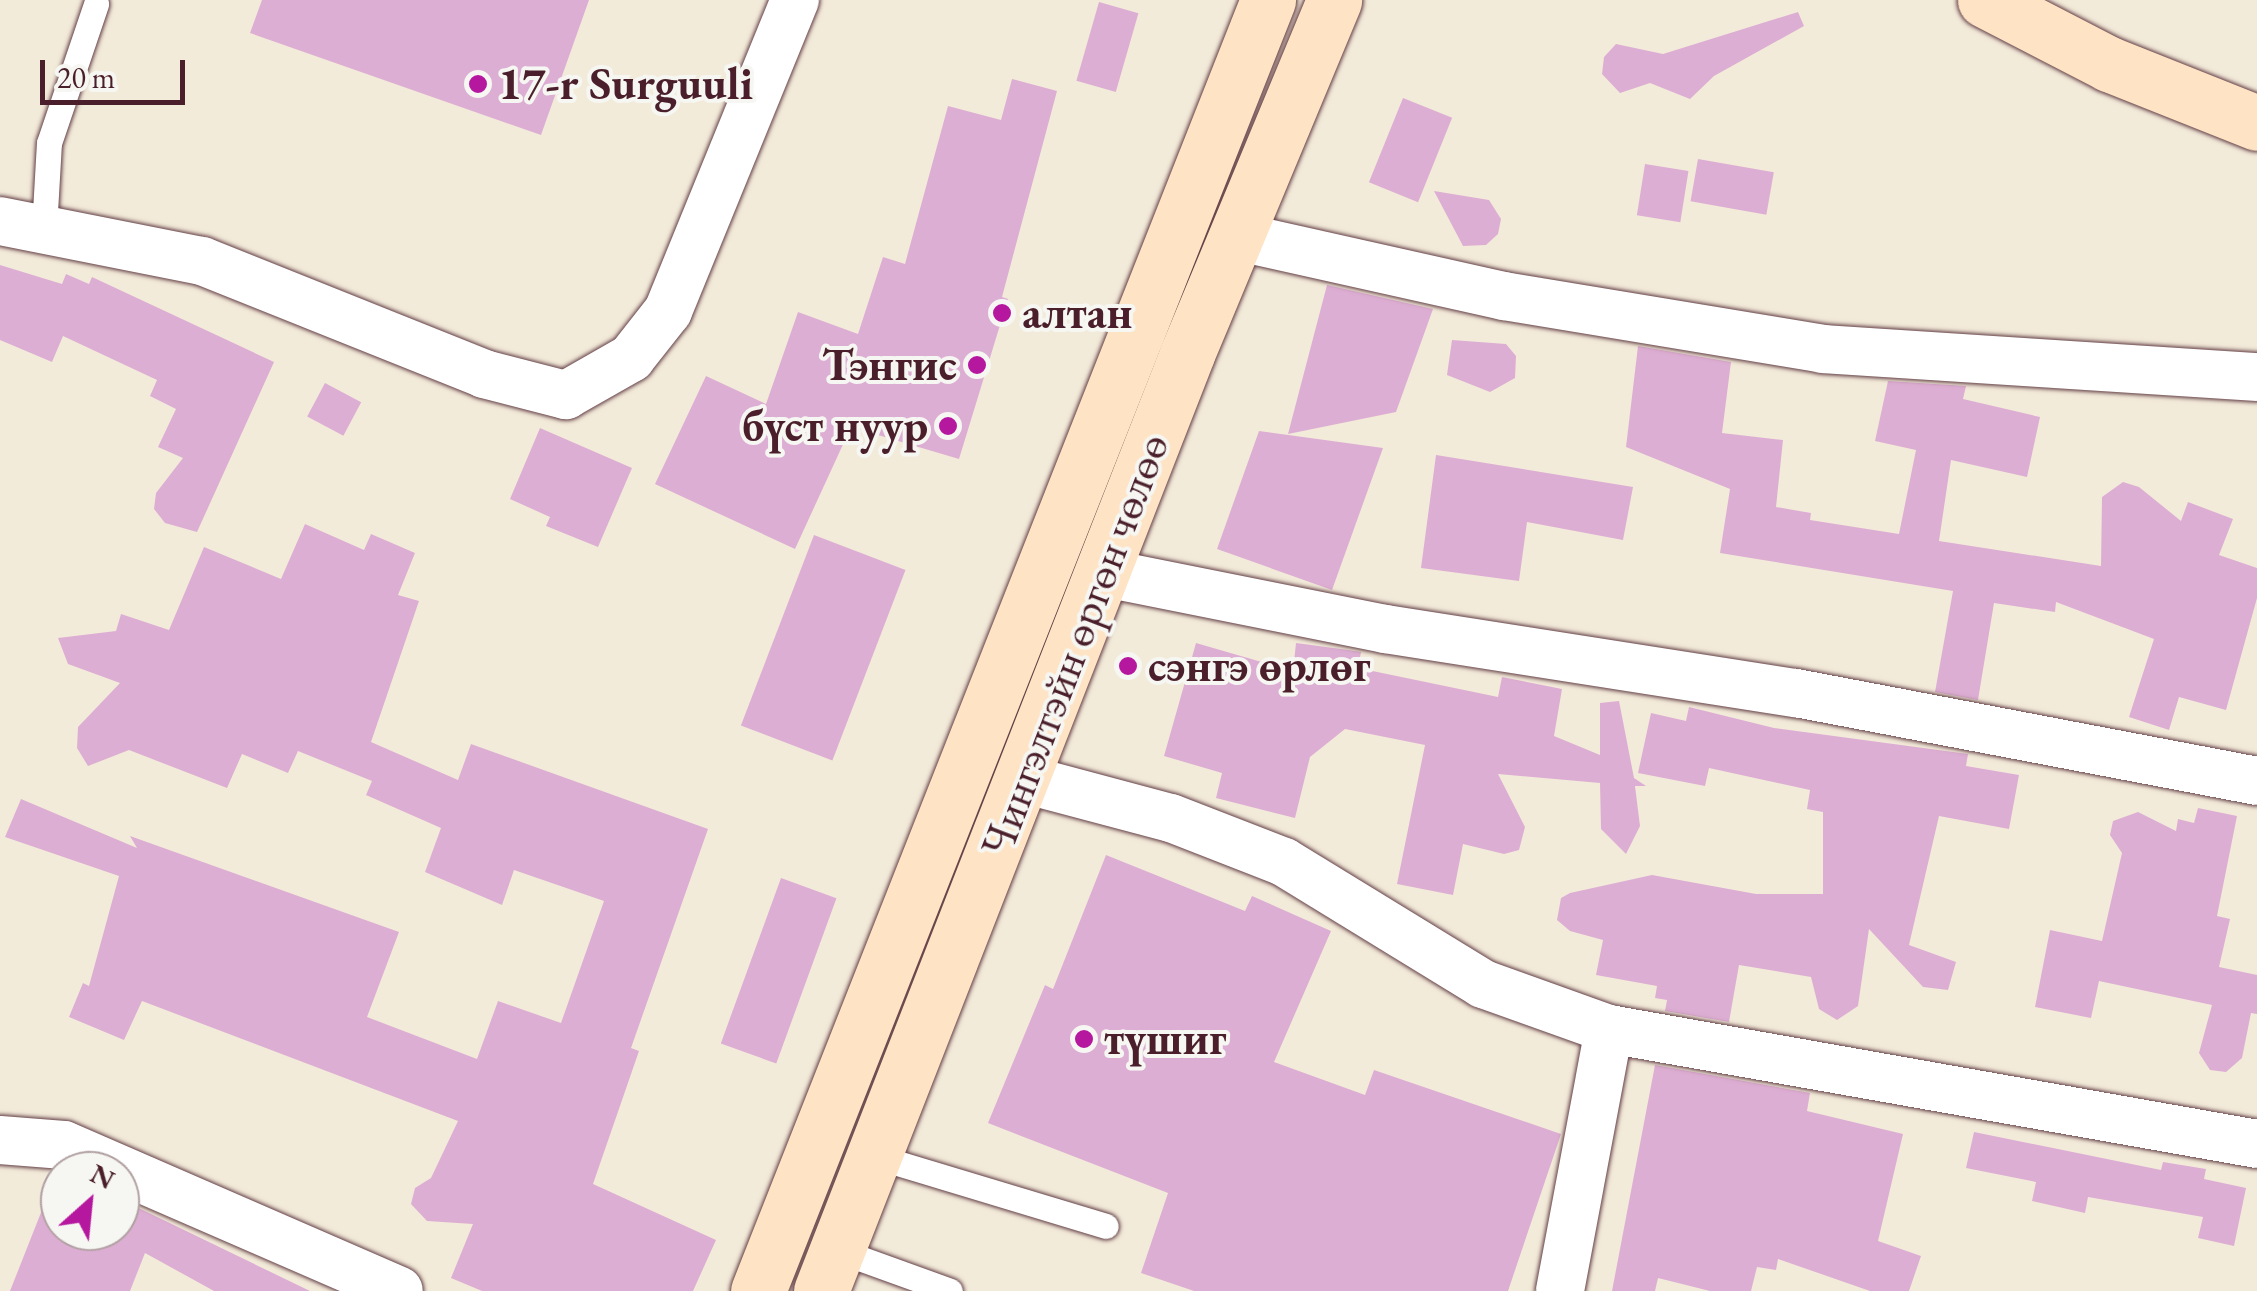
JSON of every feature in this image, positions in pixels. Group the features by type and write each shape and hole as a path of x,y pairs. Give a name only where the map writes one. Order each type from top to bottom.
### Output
{"main road":[{"name":"Чингэлтэйн өргөн чөлөө","path":"758,1291 1268,0"},
{"name":"Чингэлтэйн өргөн чөлөө","path":"829,1270 1235,236 1334,0"},
{"path":"1985,0 2108,64 2257,123"}],"street":[{"path":"22,225 202,262 484,374 566,396 630,358 668,311 795,0"},
{"path":"1235,236 1504,296 1824,350 2257,378"},
{"path":"1105,573 1385,630 1796,693 2257,781"},
{"path":"1024,779 1155,813 1284,862 1483,984 1610,1029 2257,1144"},
{"path":"1560,1291 1610,1029"},
{"path":"0,1140 64,1145 399,1291"}],"lane":[{"path":"22,225 96,4"},
{"path":"874,1156 1106,1226"},
{"path":"829,1270 950,1291"}],"building":[{"name":"17-r Surguuli","path":"262,0 589,0 541,135 250,33"},
{"path":"1099,2 1138,13 1116,92 1076,81"},
{"path":"1798,12 1804,26 1714,76 1690,99 1650,83 1620,93 1602,74 1604,57 1616,44 1663,54"},
{"path":"1012,79 1057,91 1002,297 1008,299 959,459 851,427 795,549 655,484 706,376 766,404 798,312 858,334 883,257 905,264 948,106 1001,120"},
{"path":"1403,98 1452,118 1418,202 1369,182"},
{"path":"1698,159 1774,172 1766,215 1691,201"},
{"path":"1645,164 1688,171 1680,222 1637,215"},
{"path":"1434,191 1489,200 1501,219 1498,234 1486,245 1463,246"},
{"path":"0,265 62,284 66,274 89,284 92,277 274,362 197,532 165,523 154,509 156,493 183,458 158,447 176,409 150,396 157,380 63,336 52,362 0,340"},
{"path":"1327,285 1433,309 1396,412 1288,434"},
{"path":"1452,340 1506,344 1516,356 1515,378 1490,392 1447,375"},
{"path":"1638,346 1731,362 1722,433 1783,440 1776,507 1811,513 1810,520 1899,534 1916,450 1875,441 1888,381 1966,386 1963,399 2040,417 2027,477 1951,460 1939,541 2101,566 2102,497 2123,482 2139,487 2181,521 2188,502 2233,519 2219,555 2257,568 2257,598 2226,710 2179,697 2169,730 2129,717 2154,639 2056,602 2055,612 1994,603 1978,700 1935,692 1953,591 1720,553 1730,489 1626,447"},
{"path":"325,383 361,402 343,436 307,417"},
{"path":"540,428 632,468 598,547 546,526 550,517 510,499"},
{"path":"1259,431 1383,448 1332,590 1217,549"},
{"path":"1436,455 1633,487 1623,540 1527,522 1519,581 1421,568"},
{"path":"305,524 364,550 371,534 415,553 398,595 419,601 371,742 458,780 471,744 708,829 631,1048 639,1051 593,1184 716,1240 693,1291 482,1291 451,1278 473,1224 427,1221 411,1204 415,1188 431,1178 458,1121 142,1001 124,1040 69,1017 83,983 89,986 119,876 5,837 21,799 137,848 130,836 399,932 367,1017 477,1059 498,1001 561,1023 604,901 514,870 502,905 425,872 441,828 366,795 372,781 298,751 288,773 242,754 227,788 129,750 88,766 77,748 78,727 120,683 68,664 58,638 116,631 121,614 169,630 204,547 281,579"},
{"path":"814,535 905,570 832,761 741,725"},
{"path":"1196,643 1293,671 1296,643 1361,652 1358,668 1498,697 1502,677 1562,689 1554,736 1600,755 1600,703 1619,701 1634,778 1646,786 1635,786 1640,826 1626,854 1601,829 1600,783 1498,774 1525,827 1519,850 1504,854 1463,844 1453,895 1397,884 1425,745 1345,729 1310,757 1295,818 1216,798 1222,773 1164,756"},
{"path":"1689,707 1774,728 1968,754 1966,766 2019,775 2009,829 1939,816 1909,945 1956,962 1948,990 1923,987 1869,929 1858,1006 1837,1020 1819,1009 1811,977 1739,965 1729,1022 1665,1011 1667,1000 1655,998 1657,986 1596,975 1603,940 1570,931 1557,920 1561,898 1570,893 1652,875 1756,894 1823,894 1823,812 1807,809 1810,790 1709,768 1705,786 1638,773 1651,713 1686,721"},
{"path":"2198,808 2237,816 2217,916 2230,919 2219,967 2257,975 2257,1014 2251,1013 2242,1058 2226,1072 2210,1070 2199,1053 2212,1005 2099,981 2091,1018 2035,1007 2050,930 2102,941 2122,853 2110,835 2113,821 2138,812 2176,831 2178,819 2194,823"},
{"path":"1106,855 1245,911 1252,896 1331,931 1274,1062 1365,1095 1374,1070 1561,1134 1508,1291 1194,1291 1141,1273 1168,1193 988,1123 1045,985 1053,989"},
{"path":"781,878 836,898 776,1064 721,1043"},
{"path":"1655,1065 1810,1093 1807,1111 1903,1134 1878,1241 1921,1256 1909,1291 1870,1291 1778,1259 1776,1270 1757,1267 1751,1291 1710,1291 1658,1278 1655,1291 1612,1291"},
{"path":"1974,1132 2161,1170 2163,1162 2206,1169 2204,1179 2246,1188 2234,1246 2198,1238 2203,1217 2088,1197 2085,1213 2032,1201 2036,1182 1966,1168"},
{"path":"140,1209 310,1291 214,1291 145,1253 130,1291 10,1291 40,1215 40,1251 140,1251"}],"place":[{"name":"17-r Surguuli","path":"478,84"},
{"name":"алтан","path":"1002,313"},
{"name":"Тэнгис","path":"977,365"},
{"name":"бүст нуур","path":"948,426"},
{"name":"сэнгэ өрлөг","path":"1128,666"},
{"name":"түшиг","path":"1084,1039"}]}
